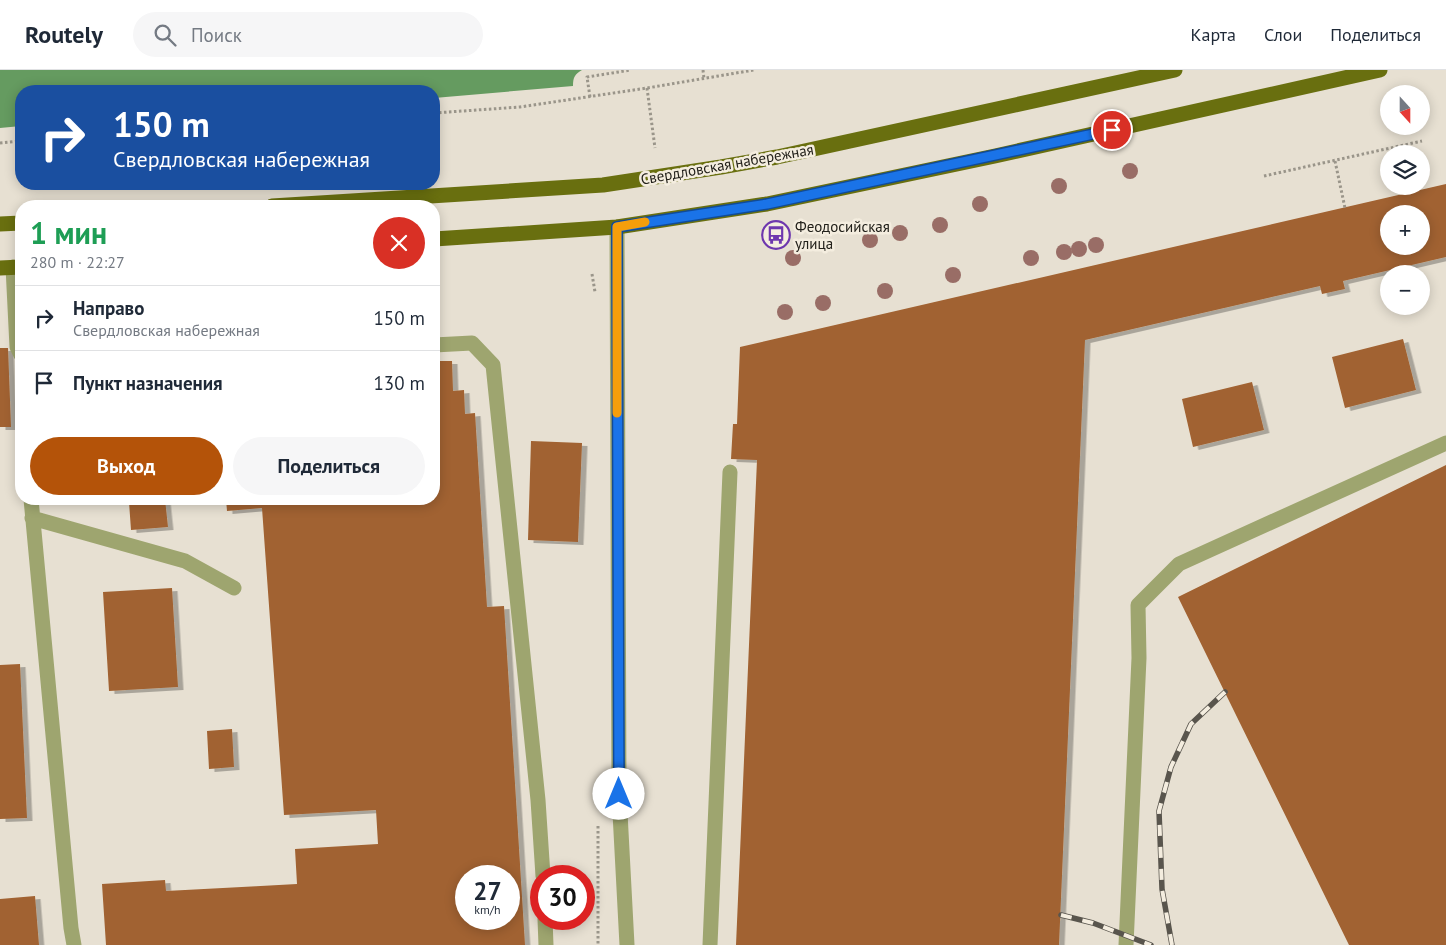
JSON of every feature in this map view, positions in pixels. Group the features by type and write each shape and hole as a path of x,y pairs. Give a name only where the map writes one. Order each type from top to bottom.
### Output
{"main road":[{"name":"Свердловская набережная","path":"362,200 603,184 721,167 777,157 1175,70"},
{"path":"440,239 617,227 776,202 1380,70"},
{"path":"0,224 15,223"}],"street":[{"path":"617,227 619,794 627,945"},
{"path":"11,268 15,321"},
{"path":"440,345 472,343 493,365 538,800 542,865"},
{"path":"1126,945 1139,658 1138,605 1178,564 1446,443"},
{"path":"710,945 730,472"},
{"path":"31,505 74,945"},
{"path":"32,518 185,561 234,588"},
{"path":"545,930 546,945"}],"path":[{"path":"590,97 587,77 631,70"},
{"path":"702,70 704,79"},
{"path":"440,113 520,107 754,70"},
{"path":"647,88 655,148"},
{"path":"0,143 15,142"},
{"path":"1264,176 1422,142"},
{"path":"1335,161 1345,208"}],"shaded area":[{"path":"0,70 582,70 575,76 573,86 440,97 440,85 15,85 15,127 0,128"}],"building":[{"path":"1446,184 1446,257 1412,265 1380,265 1380,272 1343,281 1345,289 1322,294 1320,286 1085,340 1059,945 736,945 757,460 731,459 733,424 737,424 740,347 1398,195 1430,195 1430,188"},
{"path":"1403,339 1416,390 1345,408 1332,357"},
{"path":"0,348 8,348 11,427 0,427"},
{"path":"440,361 452,361 453,391 464,390 465,414 475,413 487,607 504,606 525,945 106,945 102,884 165,880 166,891 297,884 295,849 378,844 376,810 284,815 262,508 227,511 226,505 440,505"},
{"path":"1252,382 1264,430 1193,447 1182,399"},
{"path":"531,441 582,443 578,542 528,540"},
{"path":"1446,465 1446,945 1349,945 1178,597"},
{"path":"129,505 166,505 168,527 131,530"},
{"path":"172,588 178,687 109,691 103,592"},
{"path":"20,664 27,818 0,819 0,665"},
{"path":"232,729 234,767 209,769 207,731"},
{"path":"35,896 39,945 0,945 0,899"}],"railway":[{"path":"1172,945 1162,889 1159,811 1171,767 1191,724 1225,692"},
{"path":"1061,915 1093,923 1151,945"}],"slow traffic":[{"path":"617,413 617,227 645,222"}],"place":[{"name":"Феодосийская улица","path":"776,235"}],"route":[{"path":"619,794 617,227 767,204 1112,130"}]}
